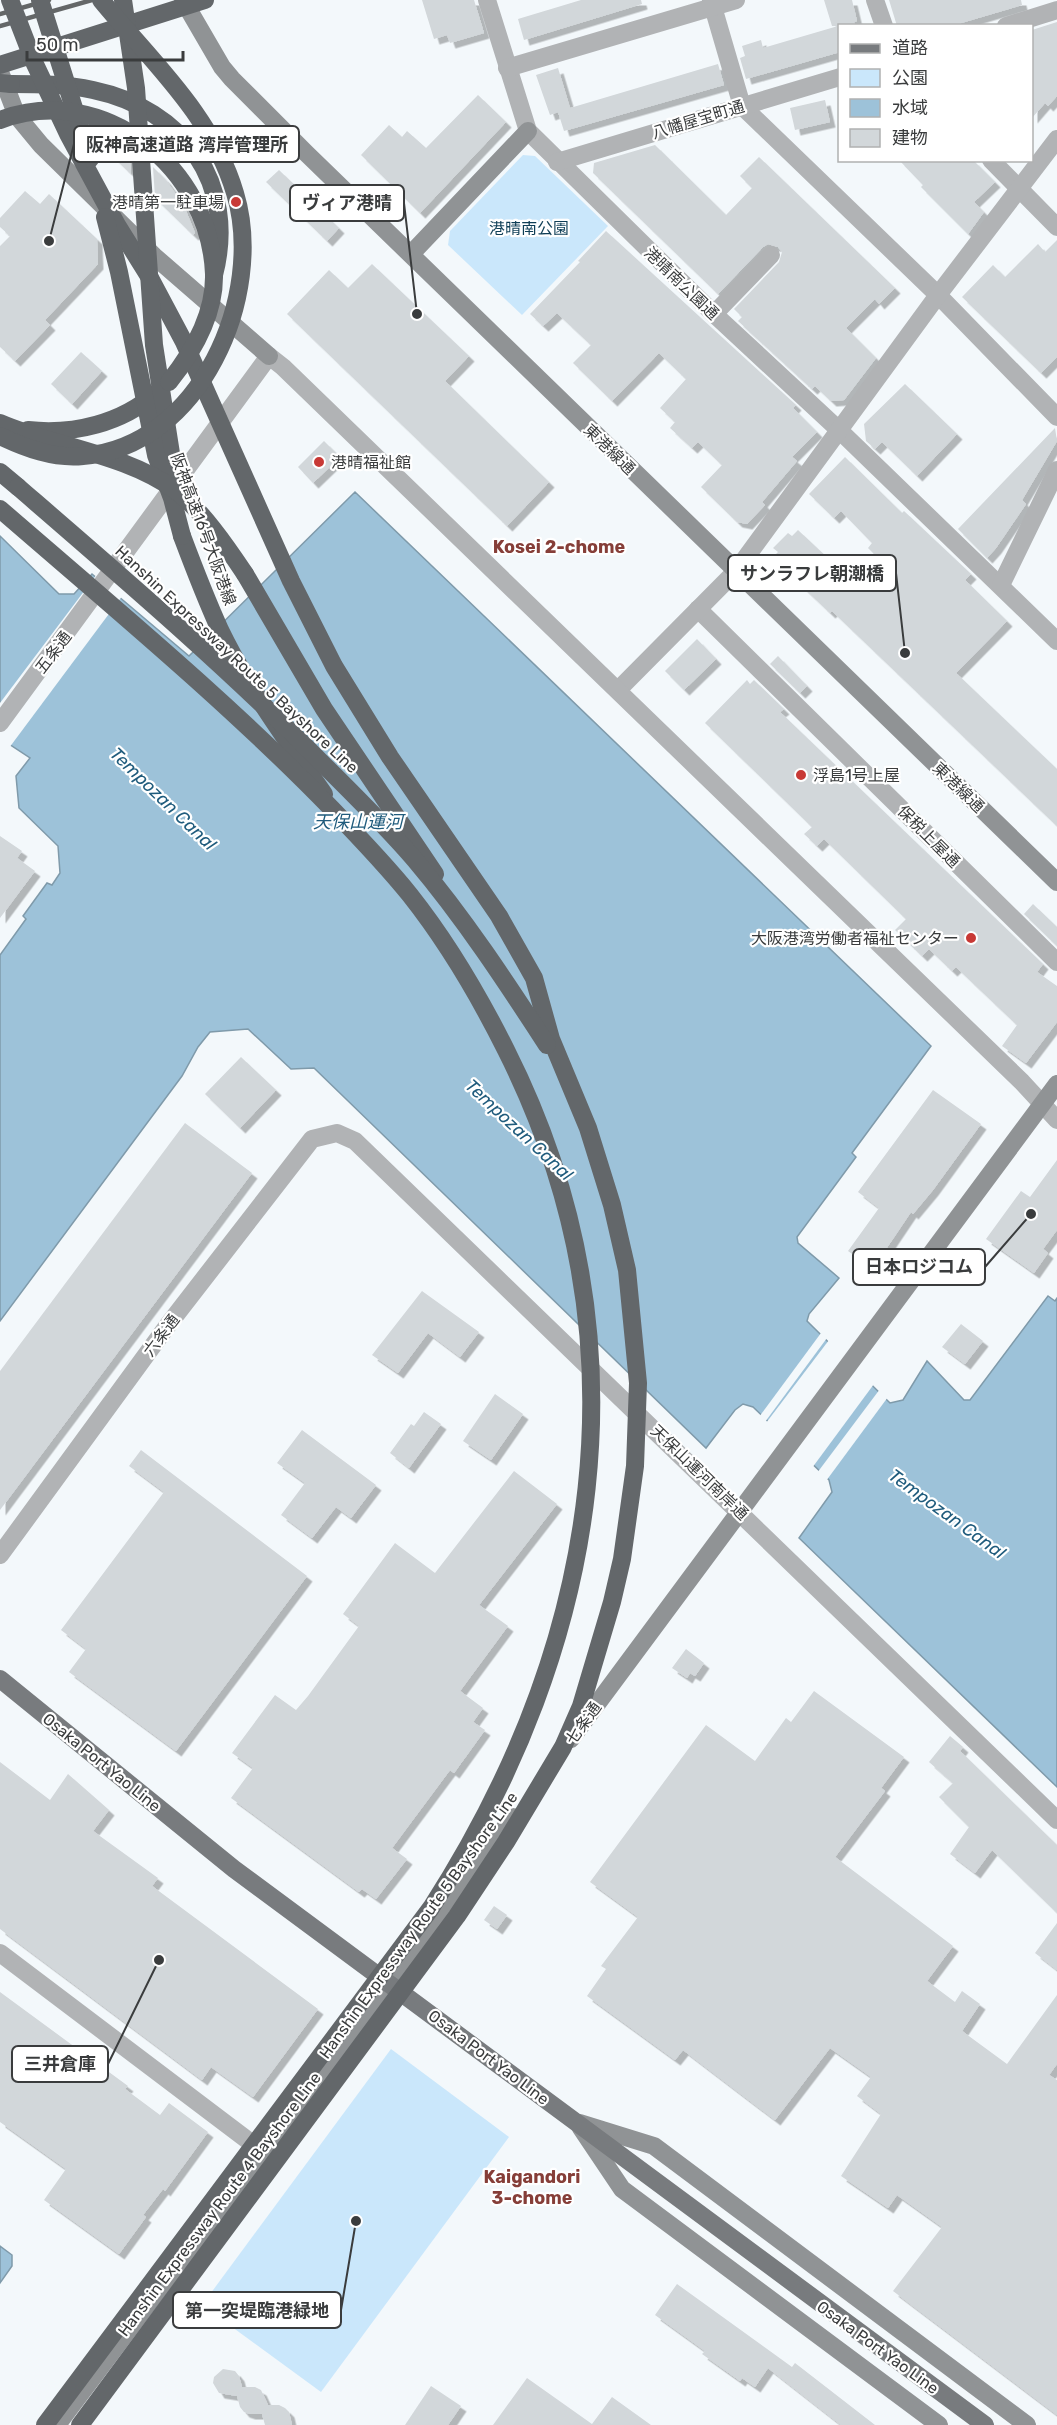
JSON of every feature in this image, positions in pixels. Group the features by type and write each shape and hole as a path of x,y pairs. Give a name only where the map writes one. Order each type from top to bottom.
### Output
{"highway":[{"path":"10,0 34,62 68,134 184,342 316,632 334,666 390,757 500,916 534,978 551,1039"},
{"name":"阪神高速16号大阪港線","path":"40,0 88,150 119,272 156,455 200,585 221,633 284,737 435,942 490,1035 515,1086"},
{"path":"0,436 20,445 63,456 84,456 124,446 158,426 189,396 219,351 235,312 243,265 243,241 236,195 229,173 212,137 190,105 101,0"},
{"path":"123,0 136,88 154,345 173,454 182,536"},
{"path":"0,65 185,3 205,0"},
{"path":"0,83 47,84 92,89 132,102 173,127 192,147 213,185 219,209 220,254 198,342 169,382 149,399 111,420 70,430 35,431 0,424"},
{"path":"0,120 24,114 64,112 101,120 139,137 171,166 193,197 207,233 214,276"},
{"path":"0,424 105,458 159,480 177,491 193,508 223,542 245,574 324,709 357,760 474,933 551,1039"},
{"name":"Hanshin Expressway Route 5 Bayshore Line","path":"0,471 151,602 285,726 334,775 415,860 501,975 560,1064 604,1153 622,1216 634,1271 642,1335 644,1391 639,1486 633,1538 610,1634 587,1702 555,1764 505,1842 459,1907 73,2425"},
{"name":"Hanshin Expressway Route 5 Bayshore Line","path":"0,509 240,717 292,767 375,852 442,938 496,1030 523,1083 547,1139 579,1259 588,1317 593,1384 584,1516 571,1581 555,1644 534,1707 483,1820 460,1863 431,1908 45,2425"},
{"name":"Hanshin Expressway Route 4 Bayshore Line","path":"80,2425 457,1916 506,1842 563,1747 581,1706 612,1602 622,1559 635,1466 638,1383 627,1270 612,1205 588,1128 551,1039"},
{"name":"Hanshin Expressway Route 4 Bayshore Line","path":"35,2425 423,1905 453,1858 474,1818 526,1703 547,1642 575,1517 581,1449 583,1385 579,1320 571,1262 539,1142 515,1086"}],"main road":[{"name":"Osaka Port Yao Line","path":"0,1679 234,1869 985,2425"}],"street":[{"path":"411,254 528,131 487,0"},
{"path":"507,68 712,3 736,0"},
{"path":"875,0 883,24"},
{"name":"東港線通","path":"185,3 232,79 1057,882"},
{"path":"712,3 742,106 938,295 1057,417"},
{"path":"1012,24 1057,10"},
{"path":"0,72 17,116 41,145 154,256 284,367 1022,1082 1057,1120"},
{"name":"八幡屋宝町通","path":"557,162 838,78"},
{"name":"港晴南公園通","path":"528,131 714,314 839,430 1057,641"},
{"path":"618,690 735,571 938,295 1057,139"},
{"path":"993,162 1057,227"},
{"path":"714,314 771,255"},
{"name":"五条通","path":"0,723 269,356"},
{"path":"1001,585 1057,470"},
{"name":"保税上屋通","path":"698,609 1057,962"},
{"name":"七条通","path":"57,2425 390,1984 1057,1084"},
{"name":"天保山運河南岸通","path":"337,1133 355,1140 740,1510 1057,1820"},
{"name":"六条通","path":"0,1555 168,1325 312,1139 337,1133"},
{"path":"0,1953 262,2151"},
{"path":"578,2123 622,2189 939,2425"},
{"path":"578,2123 654,2146 1027,2425"}],"green space":[{"name":"港晴南公園","path":"523,155 535,156 608,226 522,315 448,245 450,231"},
{"path":"391,2049 509,2137 321,2392 202,2305"}],"water":[{"name":"天保山運河","path":"355,492 931,1046 852,1153 856,1157 797,1237 798,1243 839,1278 809,1314 807,1321 890,1403 903,1400 927,1361 964,1400 970,1400 1048,1296 1055,1301 1057,1298 1057,1787 799,1538 832,1492 829,1480 753,1407 743,1404 735,1410 706,1448 314,1068 291,1069 248,1029 210,1032 198,1047 182,1076 0,1321 0,955 26,919 23,916 47,883 52,885 60,873 58,846 19,808 16,776 30,758 0,738 0,536 59,594 74,594 92,574 189,656"},
{"path":"0,2246 12,2255 12,2266 0,2283"}],"pier":[{"path":"97,574 123,595 9,748 0,741 0,703"},
{"path":"821,1333 827,1338 765,1422 759,1417"},
{"path":"829,1340 874,1384 812,1468 766,1423"},
{"path":"880,1389 888,1397 826,1481 817,1473"}],"building":[{"path":"422,0 474,0 484,33 450,43 447,35 434,39"},
{"path":"581,0 641,0 642,4 524,40 518,19"},
{"path":"824,0 852,0 857,21 854,24 832,26"},
{"path":"889,0 1021,0 1022,5 958,24 896,24"},
{"path":"1057,22 1057,96 1048,106 1045,103 1033,117 1033,30"},
{"path":"838,26 838,53 746,79 740,58 745,56 742,46 761,40 763,48"},
{"path":"718,64 724,85 564,131 558,112 550,115 536,75 558,68 570,108"},
{"path":"478,95 506,122 420,213 361,155 389,125 402,137 407,131 426,148"},
{"path":"825,100 830,122 795,130 790,108"},
{"path":"119,141 129,147 131,174 108,152"},
{"path":"655,145 726,215 752,188 740,176 759,157 895,288 879,304 875,299 846,328 876,358 844,400 831,401 815,386 812,389 738,321 742,317 734,309 779,262 782,252 778,247 768,244 763,247 718,294 593,173 594,163"},
{"path":"901,162 975,162 995,182 974,202 984,212 968,234 921,187 923,185"},
{"path":"153,167 166,180 184,206 195,233 193,235 155,198"},
{"path":"279,170 339,228 327,241 266,182"},
{"path":"25,191 40,204 49,194 97,239 98,264 45,320 50,325 15,361 0,347 0,246 10,236 0,227 0,218"},
{"path":"606,231 796,405 793,408 817,432 792,457 797,461 762,502 765,505 747,524 737,522 701,487 722,465 698,442 692,448 670,428 675,422 660,408 686,379 659,353 612,401 573,363 591,345 557,313 543,326 530,314"},
{"path":"1057,240 1057,357 1041,373 962,297 993,265 1005,277 1038,244 1045,252"},
{"path":"372,264 469,356 445,381 549,482 507,526 287,314 329,270 348,288"},
{"path":"81,352 102,371 72,404 51,384"},
{"path":"905,384 957,434 917,476 882,442 875,449 866,441 864,424"},
{"path":"1055,428 1057,441 1022,500 1026,504 987,558 958,529"},
{"name":"港晴福祉館","path":"324,441 340,457 313,483 298,467"},
{"path":"845,457 902,513 904,511 971,574 965,580 1007,621 956,673 1057,769 1057,826 832,611 830,613 772,558 778,552 773,548 788,533 792,536 798,530 851,580 875,555 868,548 872,543 841,511 834,518 809,494"},
{"path":"697,639 716,659 684,690 665,671"},
{"path":"778,656 807,686 800,693 770,664"},
{"path":"747,680 750,684 754,680 784,709 780,712 1043,964 1037,972 1057,986 1057,1022 1026,1063 1002,1046 1017,1025 956,967 952,971 929,949 922,956 895,930 906,919 824,839 817,846 804,834 812,827 705,723"},
{"path":"0,836 22,851 17,858 35,871 0,918"},
{"path":"1033,904 1057,927 1057,946 1024,914"},
{"path":"241,1057 276,1090 240,1128 205,1094"},
{"path":"933,1090 981,1124 933,1190 913,1214 911,1212 878,1261 875,1259 870,1267 848,1251 879,1208 858,1192"},
{"path":"185,1123 252,1173 0,1510 0,1371"},
{"path":"1057,1160 1057,1230 1043,1249 1048,1253 1034,1273 986,1239 1021,1191 1030,1197"},
{"path":"422,1291 479,1332 460,1357 428,1333 398,1373 372,1355"},
{"path":"961,1324 983,1341 965,1364 942,1347"},
{"path":"495,1394 523,1414 491,1460 463,1441"},
{"path":"424,1412 441,1424 409,1468 390,1453 411,1424 414,1426"},
{"path":"302,1430 376,1485 351,1518 336,1507 312,1538 281,1515 305,1483 277,1463"},
{"path":"141,1450 307,1576 176,1751 69,1672 86,1649 61,1630 164,1492 129,1466"},
{"path":"514,1471 557,1504 479,1605 508,1626 460,1691 483,1708 473,1722 485,1730 454,1773 450,1770 392,1848 407,1859 376,1899 362,1889 359,1892 231,1798 253,1768 232,1753 275,1695 296,1710 308,1696 359,1626 343,1614 395,1543 435,1573"},
{"path":"686,1649 704,1663 695,1676 690,1673 687,1678 672,1668"},
{"path":"814,1691 904,1757 881,1788 885,1791 835,1857 953,1946 927,1981 955,2002 962,1991 980,2004 962,2031 1007,2064 1057,1995 1057,2064 1049,2075 1057,2080 1057,2415 893,2291 942,2227 897,2195 888,2208 841,2176 881,2114 857,2096 871,2077 830,2048 775,2120 683,2050 675,2060 587,1996 606,1969 601,1966 638,1917 590,1882 706,1725 755,1761 786,1718 791,1722"},
{"path":"950,1736 963,1747 960,1751 1057,1845 1057,1913 992,1850 975,1873 950,1854 969,1827 939,1797 953,1783 929,1762"},
{"path":"0,1762 50,1800 68,1774 109,1810 93,1831 158,1878 152,1886 318,2009 253,2097 211,2067 202,2080 0,1929"},
{"path":"494,1906 507,1915 497,1929 484,1920"},
{"path":"1057,1923 1057,1970 1035,1953"},
{"path":"0,1992 128,2086 125,2089 160,2115 169,2103 208,2132 165,2191 163,2189 143,2215 146,2217 119,2254 44,2200 66,2169 0,2122"},
{"path":"677,2284 792,2367 795,2363 875,2425 841,2425 768,2368 755,2387 742,2378 740,2381 702,2354 705,2351 655,2315"},
{"path":"223,2369 235,2371 242,2387 255,2387 261,2390 268,2405 279,2405 285,2408 289,2412 292,2425 265,2425 262,2414 244,2412 237,2396 219,2393 213,2383 214,2377"},
{"path":"527,2378 592,2424 612,2397 651,2425 493,2425"},
{"path":"431,2386 461,2406 448,2425 405,2425"}],"railway":[{"path":"0,14 49,0"},
{"path":"0,26 92,0"}],"place":[{"name":"港晴第一駐車場","path":"236,202"},
{"name":"阪神高速道路 湾岸管理所","path":"49,241"},
{"name":"ヴィア港晴","path":"417,314"},
{"name":"港晴福祉館","path":"319,462"},
{"name":"サンラフレ朝潮橋","path":"905,653"},
{"name":"浮島1号上屋","path":"801,775"},
{"name":"大阪港湾労働者福祉センター","path":"971,938"},
{"name":"日本ロジコム","path":"1031,1214"},
{"name":"三井倉庫","path":"159,1960"},
{"name":"第一突堤臨港緑地","path":"356,2221"}],"district":[{"name":"Kosei 2-chome","path":"559,547"},
{"name":"Kaigandori 3-chome","path":"532,2187"}],"water label":[{"name":"Tempozan Canal","path":"163,799"},
{"name":"Tempozan Canal","path":"519,1130"},
{"name":"Tempozan Canal","path":"947,1514"}]}
